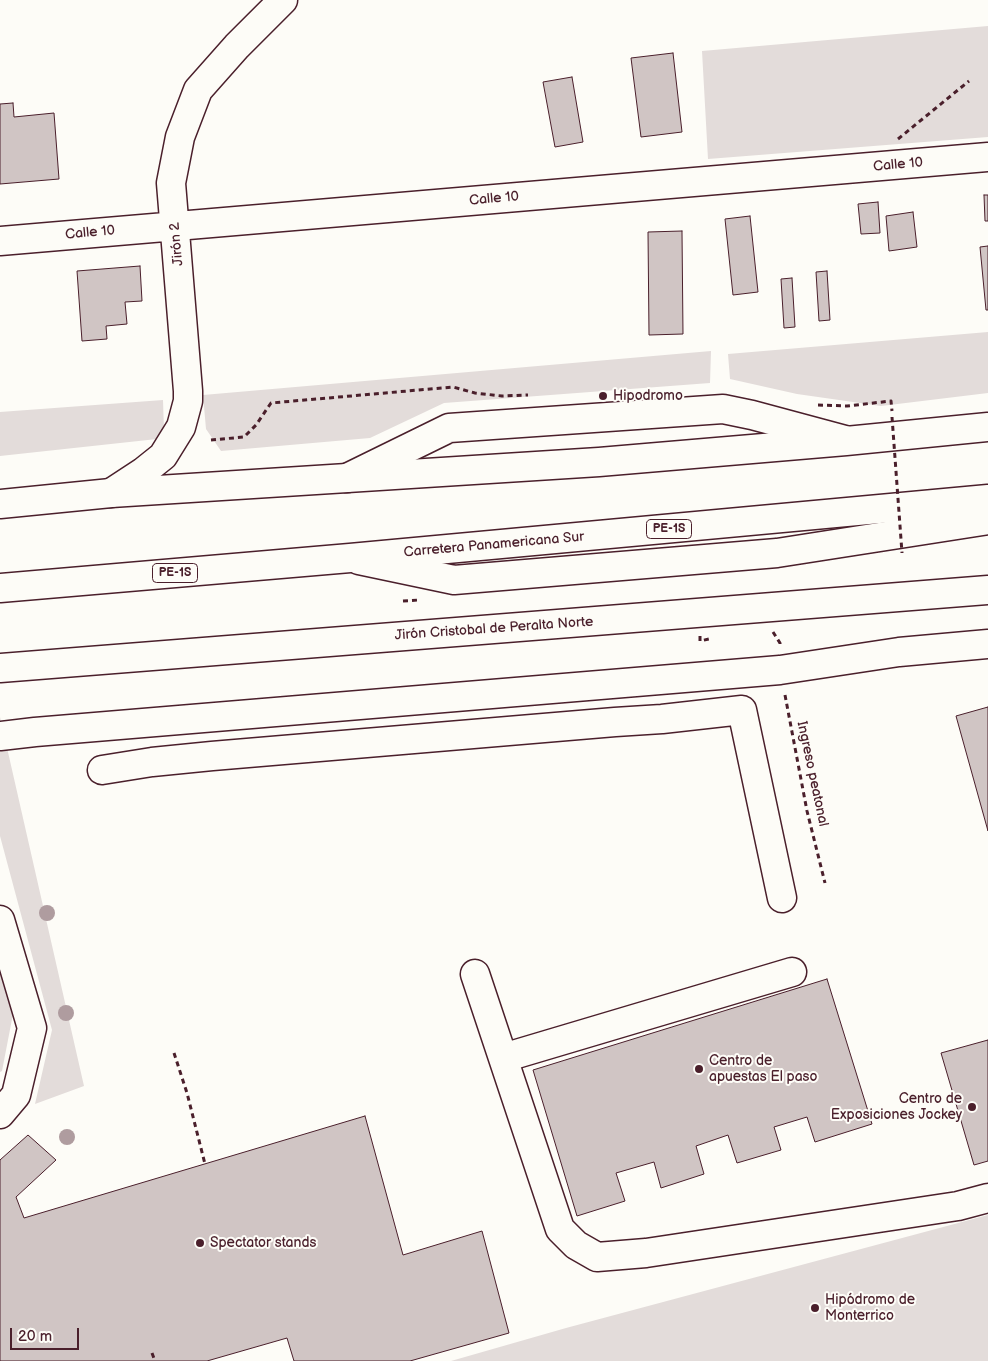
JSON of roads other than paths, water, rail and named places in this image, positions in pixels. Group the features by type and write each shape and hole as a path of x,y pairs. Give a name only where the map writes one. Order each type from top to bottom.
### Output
{"main road":[{"name":"Jirón 2","path":"111,493 163,456 181,427 186,409 188,391 171,183 180,137 198,90 237,46 283,0"},
{"name":"Calle 10","path":"0,241 988,157"},
{"path":"346,478 449,428 723,409 846,440"},
{"path":"0,504 111,493 599,462 988,427"},
{"name":"Carretera Panamericana Sur","path":"0,588 350,558 988,499"},
{"path":"350,558 454,580 777,554 988,520"},
{"name":"Jirón Cristobal de Peralta Norte","path":"0,668 988,590"},
{"path":"0,736 780,670 899,652 988,644"},
{"path":"741,673 742,710 782,898"},
{"path":"678,678 682,718"},
{"path":"350,706 357,743"},
{"path":"102,770 152,762 357,743 682,718 742,710"},
{"path":"0,920 32,1028 16,1095 0,1114"},
{"path":"503,1058 792,972"},
{"path":"475,974 560,1229 576,1245 597,1257 646,1254 958,1206 988,1198"}],"place":[{"name":"Hipodromo","path":"603,396"},
{"name":"Centro de apuestas El paso","path":"699,1069"},
{"name":"Centro de Exposiciones Jockey","path":"972,1107"},
{"name":"Spectator stands","path":"200,1243"},
{"name":"Hipódromo de Monterrico","path":"815,1308"}]}
